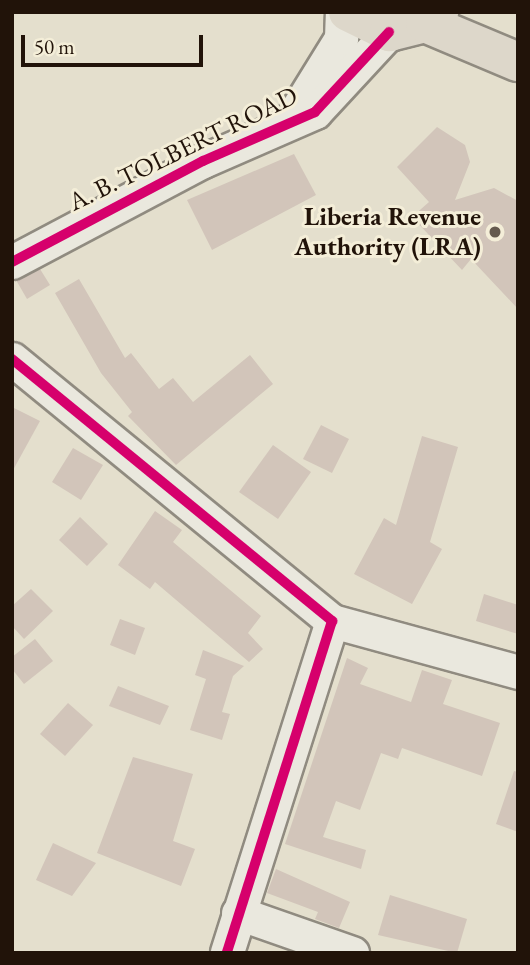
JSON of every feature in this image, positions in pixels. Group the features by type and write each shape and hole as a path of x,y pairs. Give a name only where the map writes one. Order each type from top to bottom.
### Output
{"highway":[{"path":"348,12 418,22 518,62"}],"street":[{"name":"A. B. TOLBERT ROAD","path":"289,121 328,64 341,38 342,12"},
{"name":"A. B. TOLBERT ROAD","path":"12,262 289,121 315,112 418,22"},
{"path":"12,359 332,621 518,672"},
{"path":"228,953 238,913 332,621"},
{"path":"238,913 352,953"}],"building":[{"path":"437,127 465,145 470,162 455,200 494,188 518,201 518,309 471,259 462,270 412,217 429,202 397,167"},
{"path":"294,154 316,195 212,250 187,200"},
{"path":"40,269 50,285 27,299 16,280"},
{"path":"79,279 125,358 131,353 159,389 173,378 193,402 250,355 273,384 176,465 128,416 132,412 101,373 55,293"},
{"path":"12,407 40,421 12,472"},
{"path":"321,425 349,439 332,473 303,459"},
{"path":"422,436 458,447 430,542 442,549 412,604 354,574 384,518 396,525"},
{"path":"273,445 311,472 278,519 239,492"},
{"path":"73,448 103,465 81,500 52,482"},
{"path":"155,511 182,530 173,542 261,616 248,633 263,649 249,662 155,582 150,589 118,565"},
{"path":"80,517 108,544 87,566 59,540"},
{"path":"31,589 53,611 24,639 12,626 12,606"},
{"path":"484,594 518,605 518,634 476,621"},
{"path":"120,619 145,628 135,655 110,645"},
{"path":"35,639 53,661 24,684 12,669 12,657"},
{"path":"203,650 244,666 233,676 222,712 230,714 222,740 190,730 206,679 195,675"},
{"path":"347,658 368,668 360,684 411,702 422,670 452,680 443,704 500,723 482,776 402,748 398,759 381,753 360,810 336,801 323,837 366,850 361,869 285,844"},
{"path":"118,686 169,706 160,725 109,706"},
{"path":"68,703 93,725 65,756 40,734"},
{"path":"133,757 193,774 173,841 195,849 181,886 97,853"},
{"path":"514,771 518,772 518,832 496,824"},
{"path":"53,843 96,863 72,896 36,880"},
{"path":"276,869 350,902 339,928 315,919 318,912 267,893"},
{"path":"390,895 467,919 457,953 378,935"}],"cycle path":[{"path":"12,262 203,161 315,112 389,32"},
{"path":"12,359 332,621 227,953"}],"place":[{"name":"Liberia Revenue Authority (LRA)","path":"495,232"}]}
